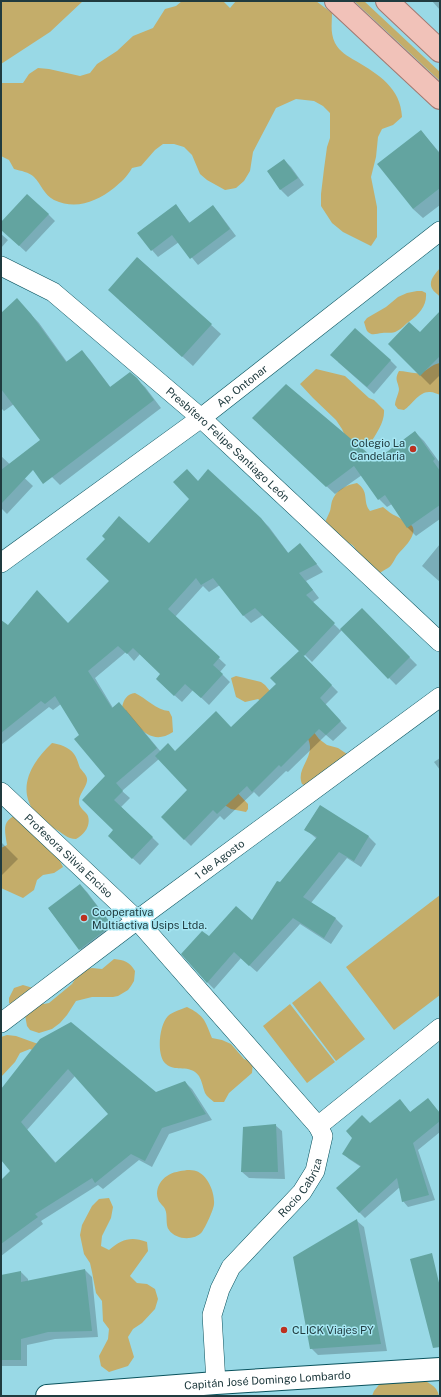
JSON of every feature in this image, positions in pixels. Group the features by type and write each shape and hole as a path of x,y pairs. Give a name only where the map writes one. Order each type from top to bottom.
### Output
{"main road":[{"path":"336,1 440,98"},
{"path":"387,1 440,51"}],"street":[{"name":"Ap. Ontonar","path":"1,563 200,418 440,231"},
{"name":"Presbítero Felipe Santiago León","path":"1,266 53,292 200,418 440,642"},
{"name":"1 de Agosto","path":"1,1023 137,920 440,697"},
{"name":"Profesora Silvia Enciso","path":"1,792 137,920 318,1126"},
{"path":"318,1126 440,1028"},
{"name":"Rocio Cabriza","path":"216,1383 212,1315 220,1289 231,1267 302,1192 315,1171 323,1136 318,1126"},
{"name":"Capitán José Domingo Lombardo","path":"46,1396 216,1383 440,1369"}],"shaded area":[{"path":"1,1 83,1 50,32 1,64"},
{"path":"182,1 223,1 230,8 236,1 316,1 332,13 332,36 339,49 380,77 393,90 401,107 402,117 393,125 382,129 378,137 376,157 371,177 377,207 377,237 371,246 343,232 332,223 321,206 324,169 327,147 330,138 330,113 323,106 314,101 296,99 276,108 253,152 250,171 244,181 236,188 225,190 207,180 200,174 192,155 184,147 174,144 163,144 155,150 141,166 132,168 124,179 107,193 93,201 78,204 62,203 54,200 45,192 32,175 14,169 9,160 1,156 1,83 23,83 29,74 38,68 80,76 90,73 97,64 117,51 133,36 153,28 165,9 176,6"},
{"path":"354,1 364,1 440,72 440,81"},
{"path":"440,268 440,297 431,287 431,281"},
{"path":"417,291 426,293 424,306 416,316 400,329 395,332 374,334 367,331 364,322 367,318 386,307 398,297"},
{"path":"440,363 440,395 433,392 426,392 419,396 404,410 398,409 395,405 399,391 397,379 399,371 419,373"},
{"path":"316,369 345,376 384,410 382,423 370,444 359,447 346,438 336,420 300,384"},
{"path":"357,483 361,486 365,493 366,504 370,511 383,507 392,514 409,523 413,529 410,541 391,565 380,573 358,565 354,547 349,543 344,545 324,526 332,501 336,494 345,487"},
{"path":"236,676 261,682 275,697 313,731 319,739 327,745 338,748 347,754 306,786 302,784 301,772 310,750 310,744 307,737 258,699 245,702 236,697 231,678"},
{"path":"135,693 155,706 169,711 172,717 173,732 157,737 144,732 138,726 122,707 126,697"},
{"path":"52,743 69,749 76,757 80,768 87,777 86,784 79,798 79,803 81,808 88,816 89,823 84,833 76,839 68,837 42,820 33,810 28,799 26,788 34,765"},
{"path":"231,786 248,804 248,809 246,812 231,809 223,804"},
{"path":"21,812 50,841 63,867 54,873 43,875 37,880 34,890 23,898 1,888 1,848 7,845 5,829 7,821"},
{"path":"440,895 440,995 394,1030 346,967"},
{"path":"114,959 126,962 131,965 135,971 134,981 128,990 118,996 92,997 76,1001 67,1015 52,1029 39,1033 30,1030 27,1026 25,1015 9,1003 9,998 14,988 23,985 33,988 40,1001 44,1004 49,1003 72,984 81,970 92,968 102,969"},
{"path":"320,981 365,1039 336,1061 292,1003"},
{"path":"290,1004 335,1062 307,1083 263,1026"},
{"path":"187,1007 201,1016 208,1027 212,1038 231,1044 244,1059 253,1062 252,1073 229,1093 224,1102 214,1102 207,1096 199,1076 195,1072 187,1069 170,1067 163,1060 160,1048 162,1026 168,1016"},
{"path":"7,1035 16,1036 41,1045 39,1053 30,1049 20,1053 15,1062 1,1077 1,1037"},
{"path":"194,1170 204,1176 210,1185 214,1200 213,1210 202,1232 199,1235 190,1238 176,1236 169,1230 166,1211 157,1196 157,1190 164,1178 174,1173"},
{"path":"109,1198 113,1207 111,1218 102,1236 101,1246 109,1250 118,1243 131,1239 147,1242 148,1251 130,1276 137,1283 147,1284 155,1289 158,1299 155,1309 142,1323 133,1329 128,1337 134,1357 128,1366 109,1372 101,1366 99,1356 108,1339 109,1329 103,1321 102,1301 96,1293 90,1263 84,1254 80,1235 82,1225 92,1206 99,1199"},
{"path":"418,1378 434,1387 439,1396 372,1396 382,1381"}],"building":[{"path":"421,130 440,154 440,188 413,209 377,164"},
{"path":"284,159 298,178 280,190 267,171"},
{"path":"27,194 49,214 19,246 1,230 1,222"},
{"path":"176,204 189,223 213,205 230,229 190,259 172,235 151,251 137,233"},
{"path":"137,257 212,324 182,357 108,290"},
{"path":"17,298 31,314 66,362 82,350 110,387 130,372 137,378 154,400 43,484 33,470 1,504 1,470 40,440 1,389 1,313"},
{"path":"440,311 440,356 420,376 388,344 409,322 420,332"},
{"path":"355,328 391,360 367,387 330,355"},
{"path":"286,384 376,460 415,431 435,459 433,461 440,471 440,505 407,528 385,495 378,500 354,466 326,487 252,418"},
{"path":"187,469 198,481 208,469 261,518 288,553 300,543 317,564 299,573 313,590 306,595 335,623 304,656 255,608 243,616 213,578 201,585 196,578 168,609 220,657 213,665 223,674 201,698 185,684 174,696 156,679 160,674 133,648 127,654 118,646 88,671 112,708 119,702 157,748 116,783 123,791 114,800 153,837 132,859 108,836 113,830 82,800 105,776 74,739 79,735 55,696 45,704 41,701 1,733 1,620 8,625 37,590 68,623 109,581 86,559 105,539 102,536 119,516 149,543 189,499 173,482"},
{"path":"362,608 410,657 388,679 340,629"},
{"path":"299,651 332,685 320,698 341,721 326,735 319,729 281,767 279,765 252,792 247,786 217,814 213,810 184,840 161,817 187,790 155,756 168,743 175,751 216,711 231,727 276,684 270,678"},
{"path":"320,805 369,836 354,861 339,852 303,897 336,918 324,938 293,918 249,966 234,952 207,983 181,954 202,931 209,936 236,906 252,920 277,881 280,882 317,837 304,830"},
{"path":"80,884 112,925 79,950 48,908"},
{"path":"71,1022 156,1092 185,1081 206,1114 162,1128 145,1161 131,1154 95,1183 92,1178 35,1214 38,1217 1,1244 1,1180 10,1171 1,1160 1,1089 40,1039","holes":["68,1069 108,1114 55,1163 21,1122"]},
{"path":"428,1098 440,1113 440,1121 413,1143 429,1195 402,1202 397,1178 359,1213 336,1188 361,1166 342,1154 352,1138 346,1131 362,1115 370,1123 400,1099 410,1112"},
{"path":"276,1124 278,1172 241,1172 243,1127"},
{"path":"357,1219 381,1344 310,1349 293,1257"},
{"path":"432,1253 440,1287 440,1347 433,1348 410,1259"},
{"path":"85,1269 92,1331 48,1332 21,1339 21,1360 1,1360 1,1275 21,1271 21,1282"}],"place":[{"name":"Colegio La Candelaria","path":"413,449"},
{"name":"Cooperativa Multiactiva Usips Ltda.","path":"84,918"},
{"name":"CLICK Viajes PY","path":"284,1330"}]}
